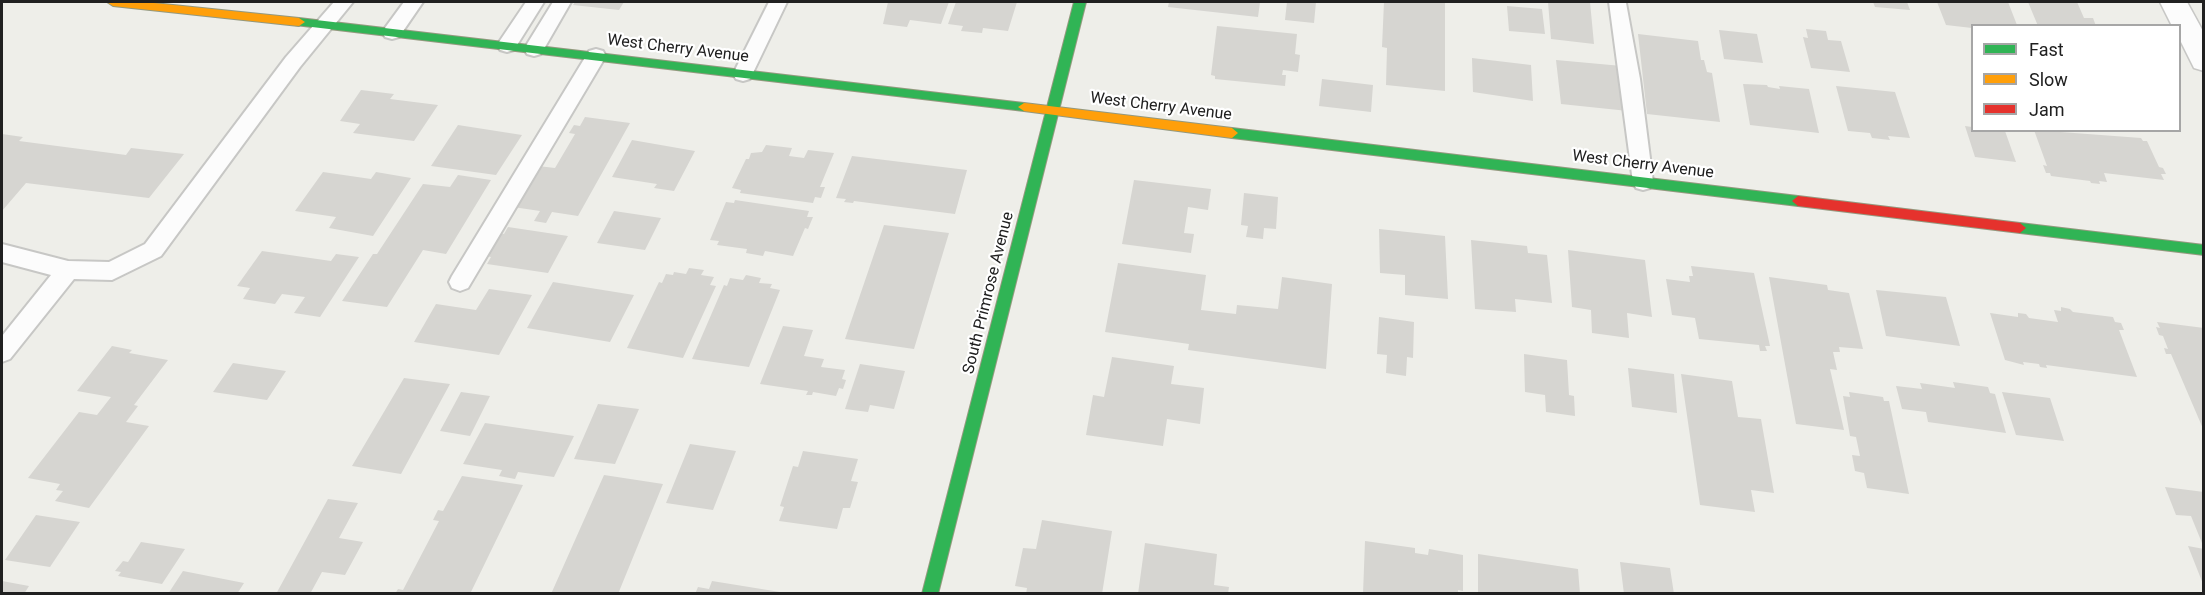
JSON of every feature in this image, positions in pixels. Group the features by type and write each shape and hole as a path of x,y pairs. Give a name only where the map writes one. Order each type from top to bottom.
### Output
{"street":[{"name":"West Cherry Avenue","path":"113,2 507,45 2204,250"},
{"name":"South Primrose Avenue","path":"930,594 1080,2"},
{"path":"2174,2 2204,61"}],"lane":[{"path":"2,253 68,270 112,271 153,250 293,62 344,2"},
{"path":"392,32 414,2"},
{"path":"507,45 535,2"},
{"path":"534,49 562,2"},
{"path":"743,74 778,2"},
{"path":"1617,3 1630,79 1642,182"},
{"path":"460,282 596,56"},
{"path":"2,352 68,270"}],"building":[{"path":"575,2 624,2 619,10 573,5"},
{"path":"888,2 949,2 941,24 910,20 907,27 883,24"},
{"path":"956,2 1017,2 1008,31 983,28 982,33 961,31 963,26 948,24"},
{"path":"1169,2 1260,2 1258,17 1168,7"},
{"path":"1287,2 1316,2 1314,23 1285,20"},
{"path":"1384,2 1445,2 1445,91 1386,85 1387,48 1382,47"},
{"path":"1548,2 1590,2 1594,44 1551,39"},
{"path":"1873,2 1907,2 1910,10 1875,7"},
{"path":"1937,2 2008,2 2017,24 1971,24 1971,28 1946,25"},
{"path":"2028,2 2077,2 2084,18 2093,18 2095,24 2037,24"},
{"path":"1507,6 1542,9 1545,34 1509,31"},
{"path":"1217,26 1297,34 1295,54 1300,55 1298,72 1283,70 1282,75 1286,75 1285,86 1215,79 1215,76 1211,75"},
{"path":"1806,29 1826,31 1828,40 1841,41 1850,72 1811,68 1803,37 1808,38"},
{"path":"1719,30 1757,34 1763,63 1724,59"},
{"path":"1638,34 1698,41 1701,60 1704,60 1707,72 1712,73 1720,122 1647,114"},
{"path":"1472,58 1531,65 1533,101 1473,92"},
{"path":"1556,60 1622,66 1628,111 1561,104"},
{"path":"1322,79 1373,85 1371,112 1319,106"},
{"path":"1743,84 1767,85 1780,89 1779,86 1809,89 1819,133 1750,125"},
{"path":"1836,86 1895,92 1910,138 1888,136 1890,140 1872,138 1870,133 1848,131"},
{"path":"361,90 394,94 390,99 438,105 414,141 353,133 360,124 340,121"},
{"path":"585,117 630,123 578,216 552,212 546,223 534,221 540,211 513,207 538,166 555,168 575,134 569,133 574,125 580,126"},
{"path":"458,125 522,135 496,175 431,166"},
{"path":"1965,126 1971,127 1971,132 2005,132 2016,162 1975,157"},
{"path":"2035,132 2141,138 2147,141 2159,167 2163,168 2166,174 2161,174 2164,180 2104,173 2107,182 2099,181 2100,184 2051,176 2050,173 2046,173 2043,165 2047,166"},
{"path":"2,134 23,137 19,141 126,155 131,148 184,154 149,198 26,183 2,211"},
{"path":"632,140 695,151 674,191 654,188 657,184 612,177"},
{"path":"766,145 792,148 789,156 804,158 808,150 834,153 820,187 825,187 821,198 815,197 813,203 740,193 741,190 732,188 746,159 749,159 751,153 762,152"},
{"path":"852,156 967,170 955,214 854,201 853,203 844,202 846,199 836,198"},
{"path":"323,172 371,179 376,172 411,178 373,236 329,228 336,217 295,211"},
{"path":"458,175 491,180 446,254 423,250 387,307 342,301 373,254 377,254 423,184 450,187"},
{"path":"1134,180 1211,189 1208,210 1188,207 1184,233 1194,234 1191,253 1122,244"},
{"path":"1244,193 1278,197 1276,229 1264,228 1263,239 1246,237 1248,226 1241,225"},
{"path":"735,200 809,211 807,217 813,217 808,229 805,228 793,256 765,251 763,256 746,253 747,249 717,245 719,241 710,240 726,202 734,203"},
{"path":"614,211 661,218 645,250 597,243"},
{"path":"884,225 949,233 914,349 845,339"},
{"path":"508,227 568,236 548,273 487,264 491,257 480,255 494,232 504,234"},
{"path":"1379,229 1445,236 1448,299 1405,295 1405,275 1380,273"},
{"path":"1471,240 1527,246 1528,253 1547,255 1552,303 1515,299 1516,312 1475,309"},
{"path":"1568,250 1645,260 1652,317 1627,313 1629,338 1592,333 1591,310 1572,307"},
{"path":"262,251 331,261 336,254 359,257 320,317 294,313 305,297 282,294 275,304 243,299 250,288 237,286"},
{"path":"1118,263 1206,275 1201,310 1236,314 1237,305 1278,309 1282,277 1332,284 1326,369 1188,350 1189,344 1105,332"},
{"path":"1691,266 1754,273 1770,346 1765,346 1767,351 1760,351 1759,345 1699,339 1695,318 1672,315 1666,279 1690,282 1689,276 1693,276"},
{"path":"689,268 704,270 701,275 714,277 710,285 716,286 683,358 627,348 659,282 662,283 666,274 673,275 674,272 686,274"},
{"path":"746,275 761,278 759,283 772,284 770,288 780,290 749,367 692,359 724,285 727,286 730,278 743,280"},
{"path":"1769,277 1827,285 1828,290 1849,293 1863,349 1839,347 1840,352 1833,352 1837,370 1830,369 1844,430 1796,424"},
{"path":"553,282 634,295 610,342 527,328"},
{"path":"489,289 532,295 499,355 414,342 436,304 476,310"},
{"path":"1876,290 1946,297 1960,346 1886,336"},
{"path":"2061,307 2073,312 2113,317 2115,322 2121,323 2124,330 2119,330 2137,377 2046,365 2047,368 2040,367 2039,364 2023,362 2024,365 2005,360 1990,313 2018,317 2018,313 2026,314 2029,318 2058,322 2054,310 2061,311"},
{"path":"1379,317 1414,322 1413,358 1407,357 1406,376 1386,373 1387,355 1377,354"},
{"path":"2157,322 2204,328 2204,431 2171,354 2166,354 2164,348 2168,349 2163,336 2159,335 2156,327 2160,328"},
{"path":"783,326 813,330 804,356 824,359 821,367 845,370 842,379 846,380 843,389 839,388 836,396 813,392 812,395 806,395 808,391 760,384"},
{"path":"112,346 132,350 129,353 168,360 134,405 138,406 126,422 149,426 89,508 55,501 63,491 56,490 60,484 28,478 79,412 97,415 111,397 77,391"},
{"path":"1524,354 1567,360 1569,395 1574,396 1575,416 1546,412 1545,395 1525,392"},
{"path":"1112,357 1174,366 1171,384 1204,388 1200,424 1167,419 1163,446 1086,435 1093,395 1104,397"},
{"path":"233,363 286,371 267,400 213,392"},
{"path":"860,364 905,371 894,409 870,405 868,412 845,409"},
{"path":"1628,368 1674,374 1677,413 1632,407"},
{"path":"1681,374 1732,381 1738,417 1761,419 1774,493 1751,490 1755,512 1700,505"},
{"path":"404,378 450,384 401,474 352,466"},
{"path":"1953,382 1988,387 1990,393 1995,394 2006,433 1928,422 1926,412 1902,409 1896,386 1922,389 1920,383 1955,388"},
{"path":"461,392 490,396 470,436 440,431"},
{"path":"1849,392 1883,397 1884,401 1889,401 1909,494 1867,488 1864,473 1855,471 1852,455 1860,456 1856,437 1850,436 1843,396 1850,397"},
{"path":"2002,392 2050,398 2064,441 2016,435"},
{"path":"598,404 639,409 615,464 574,459"},
{"path":"485,423 574,436 554,477 518,472 515,479 499,476 502,470 463,464"},
{"path":"690,444 736,451 713,510 666,503"},
{"path":"803,451 858,459 851,481 858,482 850,508 843,508 837,529 779,521 784,507 780,506 793,466 798,467"},
{"path":"604,475 663,484 618,594 551,594"},
{"path":"462,476 523,485 470,594 395,594 398,589 403,590 439,521 433,520 438,510 443,511"},
{"path":"2165,487 2204,492 2204,548 2191,516 2176,515"},
{"path":"328,499 358,503 339,538 363,542 345,575 322,572 310,594 276,594"},
{"path":"36,515 80,522 50,567 5,560"},
{"path":"1042,520 1112,531 1102,594 1026,594 1027,588 1015,586 1023,548 1036,549"},
{"path":"1365,541 1415,548 1415,553 1428,555 1429,549 1463,555 1463,591 1458,590 1458,594 1363,594"},
{"path":"141,542 185,549 162,584 118,576 121,572 115,571 123,561 128,562"},
{"path":"1145,543 1217,554 1214,585 1229,587 1228,594 1138,594"},
{"path":"2188,546 2204,549 2204,584 2203,584"},
{"path":"1478,554 1578,569 1580,594 1478,594"},
{"path":"1620,562 1670,568 1674,594 1624,594"},
{"path":"183,571 244,583 237,594 168,594"},
{"path":"2,581 29,586 24,594 2,594"},
{"path":"712,581 780,592 780,594 695,594 698,587 709,589"}],"traffic: fast":[{"path":"930,594 1080,2"},
{"path":"299,22 1024,107"},
{"path":"1232,133 1798,201"},
{"path":"2020,228 2204,250"}],"traffic: slow":[{"path":"113,2 299,22"},
{"path":"1024,107 1232,133"}],"traffic: jam":[{"path":"1798,201 2020,228"}]}
